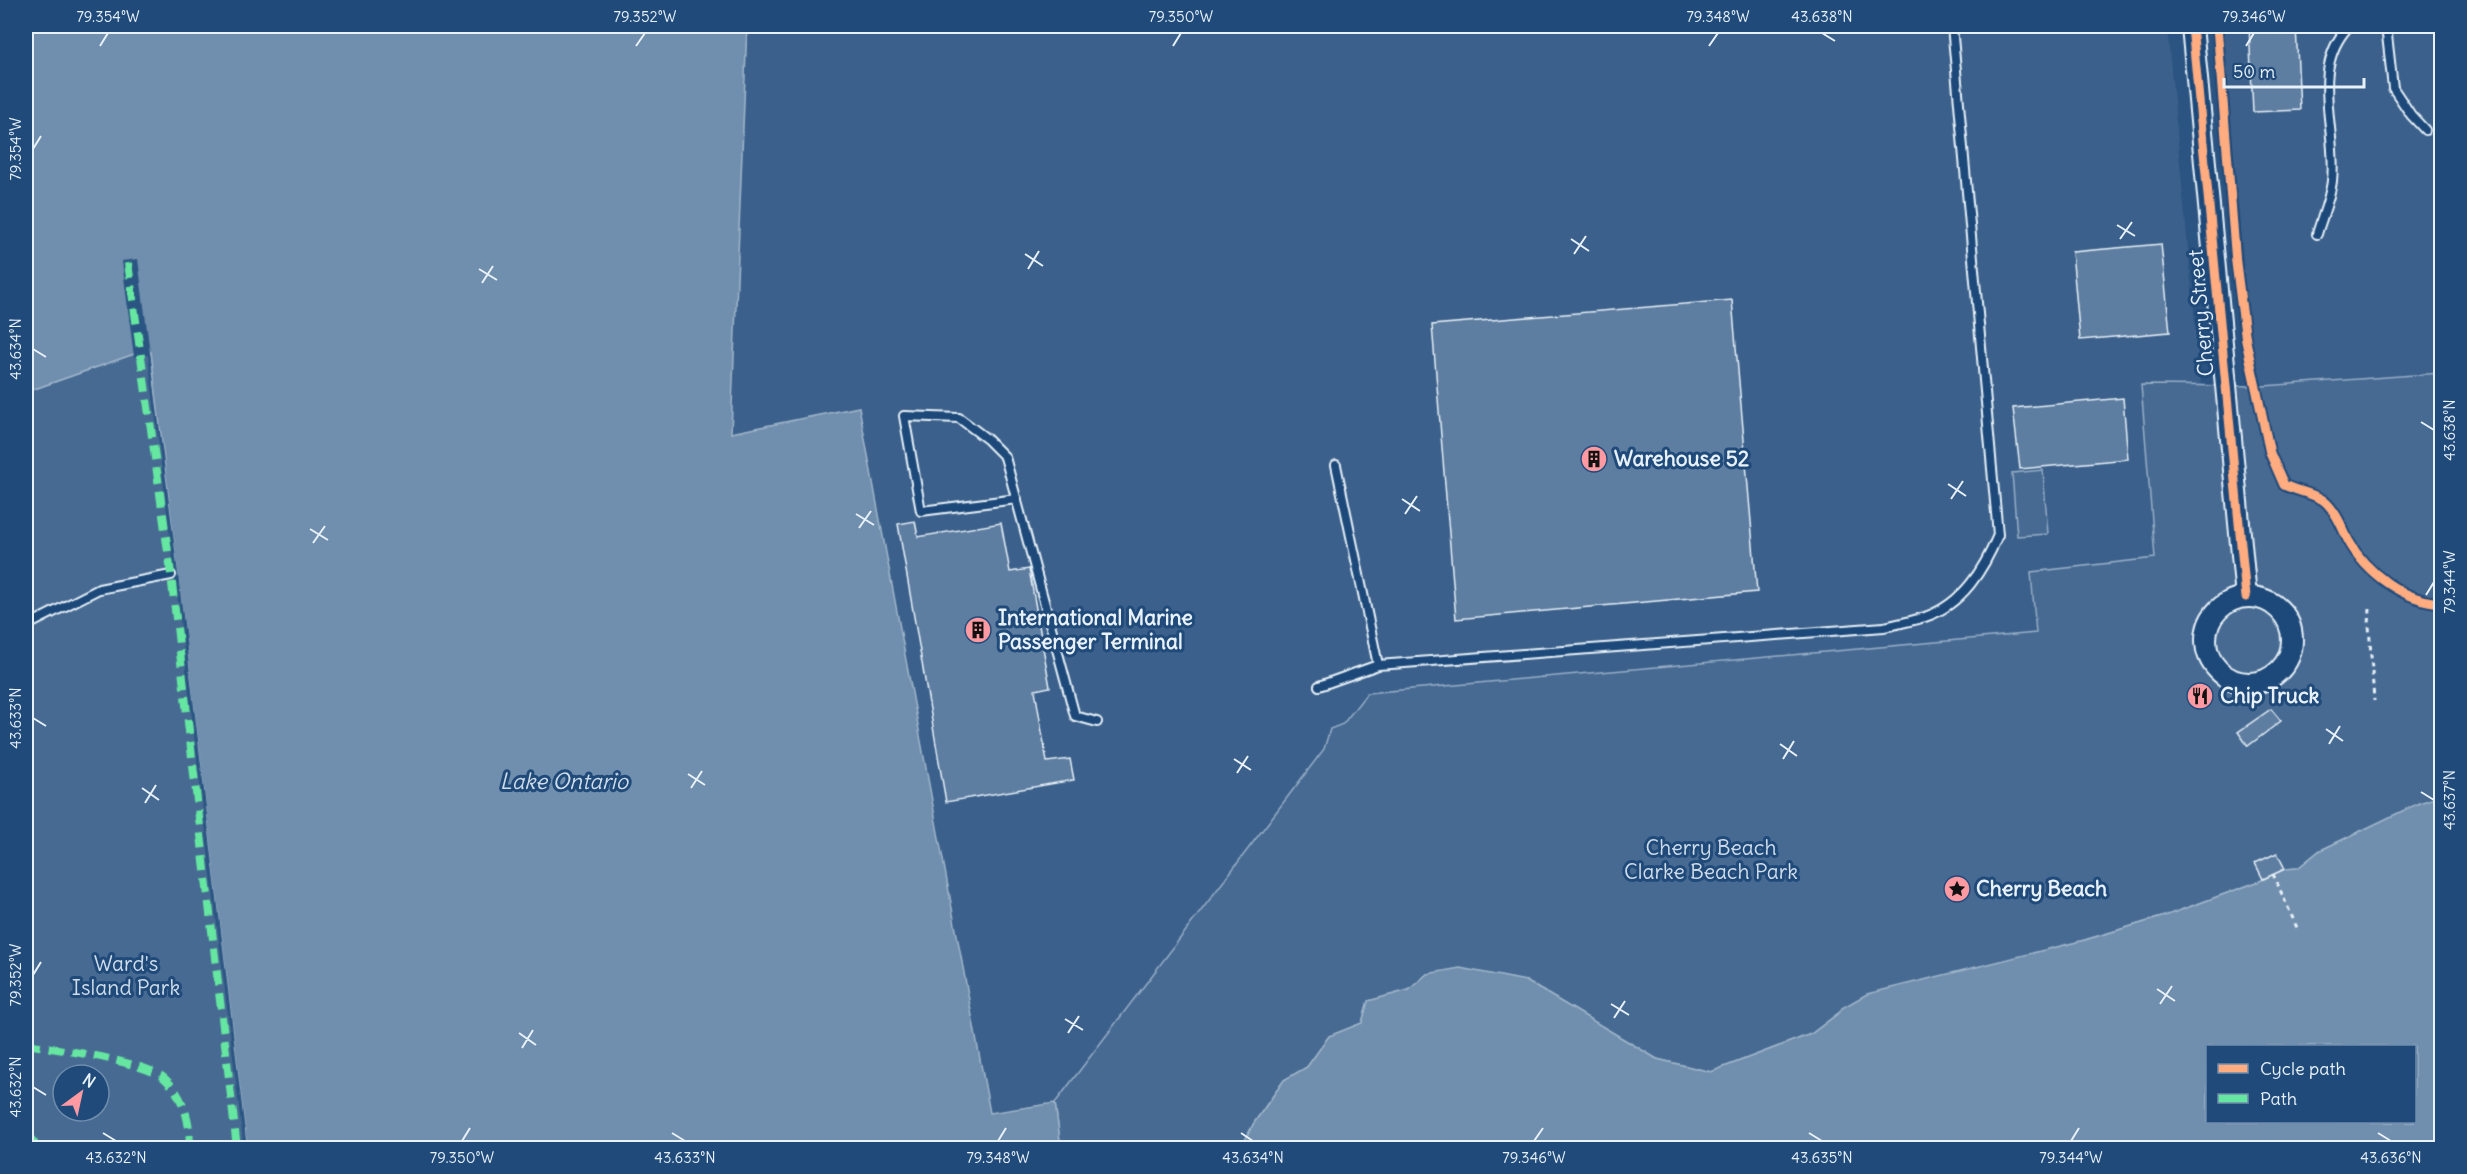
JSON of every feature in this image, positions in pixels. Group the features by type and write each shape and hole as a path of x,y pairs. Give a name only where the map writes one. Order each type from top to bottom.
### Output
{"street":[{"name":"Cherry Street","path":"2192,26 2246,597"},
{"path":"2246,597 2260,598 2273,604 2283,614 2290,627 2292,638 2291,651 2283,667 2269,678 2257,682 2233,680 2222,674 2214,665 2205,642 2206,631 2216,611 2235,599 2246,597"}],"lane":[{"path":"1319,686 1378,664 1884,627 1928,616 1963,594 1987,562 1998,535 1952,26"},
{"path":"2317,234 2332,181 2326,98 2328,67 2337,38 2349,26"},
{"path":"2386,26 2393,88 2425,130"},
{"path":"1017,499 921,511 904,416 959,418 987,439 1005,457 1017,499 1075,716 1097,722"},
{"path":"1336,465 1378,664"},
{"path":"26,626 99,589 171,575"}],"path":[{"path":"2370,609 2374,700"},
{"path":"2273,874 2298,930"}],"shaded area":[{"path":"747,26 2167,26 2201,385 2141,385 2155,558 2031,572 2036,633 1367,693 1073,1094 1055,1103 990,1113 859,407 731,434"},
{"path":"2223,26 2441,26 2441,373 2263,386 2251,344"}],"green space":[{"name":"Ward's Island Park","path":"151,352 247,1148 26,1148 26,392 134,354"},
{"name":"Cherry Beach Clarke Beach Park","path":"2441,373 2441,796 2319,851 2298,868 2285,869 2260,881 2162,917 1840,1012 1811,1034 1711,1072 1657,1059 1526,981 1427,974 1409,990 1368,1001 1362,1023 1329,1036 1307,1067 1284,1080 1254,1123 1241,1148 1061,1148 1055,1103 1324,749 1330,729 1343,724 1367,693 2036,633 2031,572 2155,558 2141,385 2263,386"},
{"path":"2043,470 2048,534 2017,536 2012,473"}],"water":[{"name":"Lake Ontario","path":"26,26 747,26 731,433 859,407 990,1113 1055,1103 1061,1148 247,1148 151,352 134,354 26,392"},
{"path":"2441,796 2441,1148 1241,1148 1254,1123 1284,1080 1307,1067 1329,1036 1362,1023 1368,1001 1409,990 1427,974 1460,968 1526,981 1657,1059 1711,1072 1811,1034 1842,1008 1867,994 2085,940 2162,917 2260,881 2285,869 2298,868 2319,851 2419,803"}],"pier":[{"path":"138,259 247,1148 244,1148 148,355 134,357 122,261"}],"building":[{"path":"2249,26 2296,26 2300,110 2253,112"},
{"path":"2161,244 2170,332 2080,340 2072,252"},
{"name":"Warehouse 52","path":"1732,300 1757,592 1456,619 1432,325"},
{"path":"2123,398 2128,459 2020,469 2013,408"},
{"name":"International Marine Passenger Terminal","path":"915,521 918,537 1001,523 1010,572 1029,569 1050,687 1035,690 1047,762 1070,759 1074,780 946,802 898,524"},
{"path":"2271,709 2281,721 2248,746 2238,732"},
{"path":"2277,853 2285,869 2263,879 2255,863"}],"marked path":[{"path":"128,263 170,566 237,1148"},
{"path":"26,1044 119,1061 154,1072 164,1078 176,1092 185,1110 189,1129 189,1148"},
{"path":"26,1133 38,1148"}],"cycle path":[{"path":"2192,26 2246,597"},
{"path":"2217,26 2236,263 2246,341 2270,453 2284,485 2323,500 2338,518 2356,552 2376,574 2400,591 2414,597 2442,603"}],"place":[{"name":"Warehouse 52","path":"1594,459"},
{"name":"International Marine Passenger Terminal","path":"978,630"},
{"name":"Chip Truck","path":"2200,696"},
{"name":"Cherry Beach","path":"1957,889"}]}
